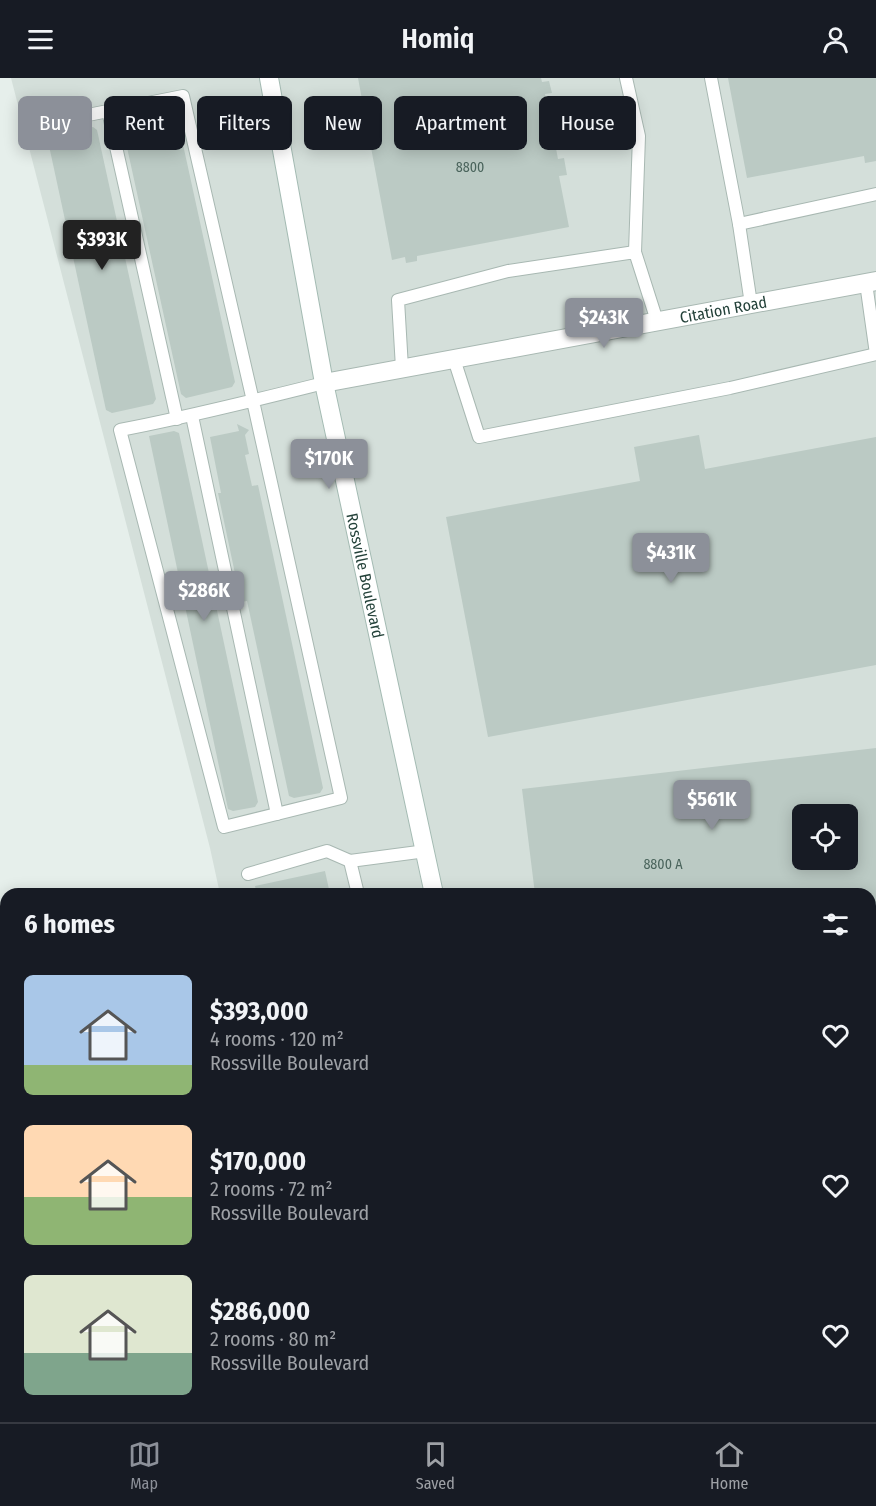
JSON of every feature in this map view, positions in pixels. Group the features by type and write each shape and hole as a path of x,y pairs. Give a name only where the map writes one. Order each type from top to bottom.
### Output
{"main road":[{"name":"Rossville Boulevard","path":"269,78 324,383 433,888"},
{"name":"Citation Road","path":"324,383 871,282"}],"lane":[{"path":"626,78 639,136 635,252 657,321"},
{"path":"711,78 739,224 751,304"},
{"path":"185,105 253,401 341,798 224,827 120,430 192,416 253,401 324,383"},
{"path":"117,150 177,419"},
{"path":"739,224 876,195"},
{"path":"402,368 398,300 508,271 635,252"},
{"path":"454,359 479,437 730,388 876,354 871,282"},
{"path":"192,416 278,814"},
{"path":"248,874 327,851 350,861 426,851"},
{"path":"350,861 357,888"}],"shaded area":[{"path":"11,78 876,78 876,888 219,888 30,150 92,150 92,96 18,96 18,105"}],"building":[{"path":"358,78 541,78 542,82 549,81 552,93 539,96 539,150 556,150 558,159 564,158 567,175 559,176 569,227 417,256 417,261 406,263 405,257 392,260 371,150 382,150 382,96 361,96"},
{"path":"728,78 876,78 876,161 865,163 864,156 747,178"},
{"path":"92,127 97,130 156,399 153,404 112,413 106,410 50,150 92,150"},
{"path":"128,150 184,150 235,382 232,387 186,398 181,394"},
{"path":"237,424 249,430 245,435 249,454 245,455 252,486 258,485 323,788 320,793 294,798 289,796 247,601 241,602 218,493 221,493 210,437 239,431"},
{"path":"174,431 179,433 258,802 255,807 233,811 228,809 149,436"},
{"path":"699,435 705,469 876,437 876,665 488,737 446,517 640,481 634,447"},
{"path":"876,748 876,888 534,888 522,789"},
{"path":"325,871 329,888 256,888 255,886"}]}
